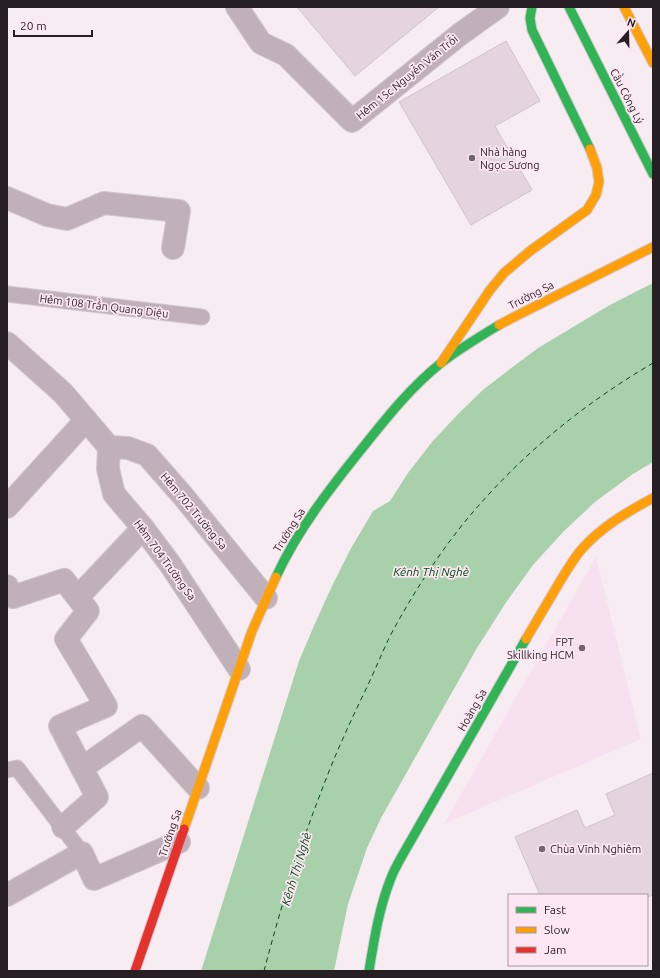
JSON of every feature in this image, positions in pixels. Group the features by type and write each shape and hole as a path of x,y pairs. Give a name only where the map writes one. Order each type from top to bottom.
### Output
{"street":[{"name":"Hẻm 15c Nguyễn Văn Trỗi","path":"237,7 261,43 286,55 352,121 459,35 498,7"},
{"path":"441,363 490,290 504,273 530,251 587,210 598,193 600,179 592,152 532,30 530,21 532,7"},
{"name":"Cầu Công Lý","path":"569,7 653,174"},
{"path":"624,7 653,63"},
{"path":"7,198 47,215 68,219 104,203 179,211 173,248"},
{"name":"Trường Sa","path":"135,971 252,631 284,562 304,527 326,494 396,406 441,363 477,338 514,317 653,247"},
{"path":"7,343 62,393 109,447"},
{"path":"7,507 86,420"},
{"name":"Hẻm 702 Trường Sa","path":"109,447 128,448 147,455 188,502 266,598"},
{"name":"Hẻm 704 Trường Sa","path":"109,447 108,469 114,494 143,528 170,564 239,669"},
{"name":"Hoàng Sa","path":"369,971 373,945 383,902 391,879 402,856 557,586 581,550 597,534 629,510 653,498"},
{"path":"78,597 143,528"},
{"path":"7,586 13,597 64,580 88,611 66,639 106,706 60,726 97,797 63,827"},
{"path":"82,768 142,726 198,788"},
{"path":"7,895 82,853 94,879 179,842"}],"lane":[{"name":"Hẻm 108 Trần Quang Diệu","path":"7,294 202,317"},
{"path":"7,770 17,768 82,853"}],"shaded area":[{"name":"FPT Skillking HCM","path":"596,557 641,739 444,824"}],"water":[{"name":"Kênh Thị Nghè","path":"653,283 653,462 633,474 595,502 564,531 533,565 505,604 477,648 381,818 367,848 348,904 334,971 201,971 299,661 332,586 350,550 373,511 390,501 408,473 432,442 484,389 538,348 608,306"}],"building":[{"path":"297,7 439,7 355,76"},
{"name":"Nhà hàng Ngọc Sương","path":"506,41 540,101 495,126 532,190 471,225 399,102"},
{"path":"653,773 653,895 648,897 648,894 540,894 515,837 577,810 585,828 615,815 606,794"}],"ferry route":[{"path":"264,971 279,915 298,856 331,767 390,636 424,578 463,524 505,477 528,455 575,415 653,363"}],"traffic: fast":[{"path":"532,7 530,18 532,30 590,149"},
{"path":"569,7 653,174"},
{"path":"276,577 294,542 327,493 400,402 441,363 499,325"},
{"path":"369,971 380,912 395,869 526,639"}],"traffic: slow":[{"path":"624,7 653,63"},
{"path":"441,363 490,290 504,273 530,251 587,210 596,195 599,182 597,168 590,149"},
{"path":"499,325 653,247"},
{"path":"526,639 573,560 581,550 606,527 653,498"},
{"path":"184,829 252,631 276,577"}],"traffic: jam":[{"path":"135,971 184,829"}],"place":[{"name":"Nhà hàng Ngọc Sương","path":"472,158"},
{"name":"FPT Skillking HCM","path":"582,648"},
{"name":"Chùa Vĩnh Nghiêm","path":"542,849"}]}
